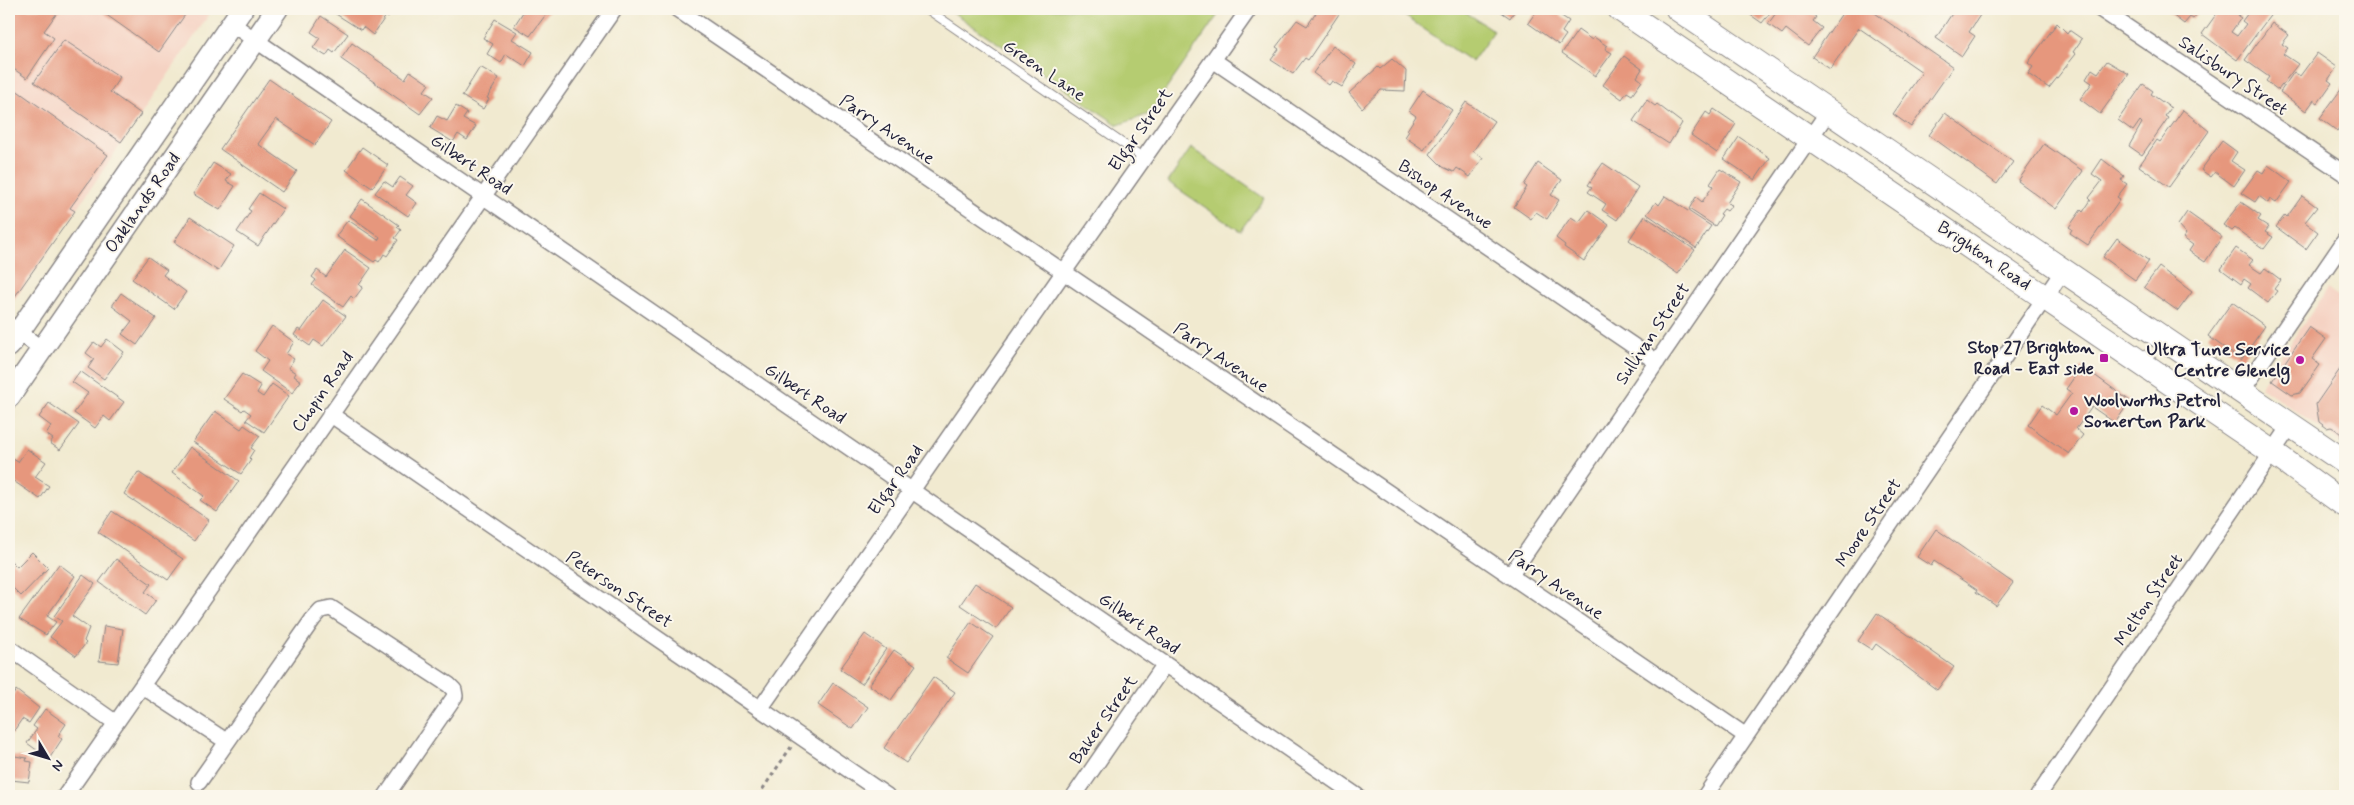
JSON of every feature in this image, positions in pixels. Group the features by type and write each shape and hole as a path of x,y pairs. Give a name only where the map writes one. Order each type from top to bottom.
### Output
{"main road":[{"name":"Oaklands Road","path":"9,397 277,9"},
{"name":"Brighton Road","path":"1620,9 2272,452 2345,505"},
{"name":"Brighton Road","path":"1678,9 2345,462"},
{"name":"Oaklands Road","path":"12,335 237,16"}],"street":[{"name":"Chopin Road","path":"65,796 614,9"},
{"name":"Parry Avenue","path":"677,9 1746,736"},
{"name":"Elgar Street","path":"1063,273 1249,9"},
{"name":"Salisbury Street","path":"2100,9 2345,174"},
{"name":"Gilbert Road","path":"237,16 256,40 1357,796"},
{"name":"Bishop Avenue","path":"1213,60 1657,362"},
{"name":"Sullivan Street","path":"1510,576 1828,112"},
{"path":"2242,392 2345,240"},
{"name":"Moore Street","path":"1705,796 2064,271"},
{"name":"Elgar Road","path":"760,710 1063,273"},
{"path":"12,335 42,349"},
{"name":"Peterson Street","path":"330,414 888,796"},
{"name":"Melton Street","path":"2038,796 2291,425"},
{"path":"199,782 313,619 326,608 336,610 433,675 452,688 455,696 386,796"},
{"path":"9,648 116,723"},
{"name":"Baker Street","path":"1074,796 1164,664"},
{"path":"142,686 226,741"}],"lane":[{"name":"Green Lane","path":"927,9 1144,158"}],"path":[{"path":"758,796 798,736"}],"shaded area":[{"path":"9,9 213,9 9,308"},
{"path":"2328,289 2345,301 2345,445 2260,386"}],"green space":[{"path":"948,9 1222,9 1149,114 1118,125"},
{"path":"1405,9 1461,9 1494,31 1472,62 1402,14"},
{"path":"1191,148 1264,198 1240,231 1168,182"}],"building":[{"path":"9,9 60,9 44,31 54,38 27,78 9,66 14,54 9,50"},
{"path":"98,9 183,9 187,12 159,52"},
{"path":"328,9 395,9 388,18 386,16 373,35 363,27 361,30"},
{"path":"525,9 550,9 530,36 514,26"},
{"path":"1310,9 1337,9 1341,11 1308,60 1305,58 1293,74 1271,60 1279,49 1276,47 1297,20 1307,26 1316,13"},
{"path":"1497,9 1516,9 1510,18"},
{"path":"1538,9 1551,9 1569,21 1562,32 1566,35 1559,45 1528,23"},
{"path":"1742,9 1773,9 1762,23"},
{"path":"1779,9 1805,9 1816,17 1813,21 1822,28 1808,46 1786,29 1782,34 1768,24"},
{"path":"1845,9 1869,9 1953,67 1911,127 1893,114 1922,72 1859,28 1830,69 1812,57"},
{"path":"1955,9 1984,9 1969,32 1975,36 1962,56 1936,38"},
{"path":"2169,9 2201,9 2193,19 2190,17 2184,24 2167,11"},
{"path":"2220,9 2243,9 2238,16 2241,18 2231,32 2237,36 2246,24 2242,21 2251,9 2275,9 2237,60 2202,34"},
{"path":"321,16 348,34 334,53 330,50 326,56 313,48 320,38 311,32"},
{"path":"495,19 517,32 512,39 533,52 525,66 506,54 501,63 487,54 493,44 483,38"},
{"path":"2057,23 2067,33 2069,30 2082,39 2073,52 2076,54 2049,88 2028,74 2033,67 2028,63"},
{"path":"2272,23 2289,35 2282,44 2288,48 2283,54 2298,64 2278,90 2266,81 2269,77 2245,60"},
{"path":"1578,30 1592,40 1594,37 1607,46 1605,49 1612,53 1595,76 1562,53"},
{"path":"64,40 120,77 110,92 141,114 121,142 34,82"},
{"path":"352,43 405,79 410,71 429,84 424,91 433,97 420,114 341,59"},
{"path":"1333,46 1356,64 1342,87 1332,81 1329,85 1313,73"},
{"path":"2317,53 2337,67 2328,80 2332,83 2318,103 2314,100 2306,111 2280,92 2294,72 2300,76"},
{"path":"1624,56 1642,69 1637,77 1642,81 1632,95 1627,92 1622,99 1603,85"},
{"path":"1392,59 1406,71 1405,91 1381,90 1362,108 1349,93 1378,67 1380,69"},
{"path":"2107,61 2129,74 2100,114 2080,99 2092,83 2086,79 2092,69 2098,73"},
{"path":"480,67 499,78 483,109 462,96"},
{"path":"269,79 331,122 315,145 276,119 258,144 297,171 282,192 220,149"},
{"path":"2143,84 2153,91 2151,94 2171,108 2165,116 2168,118 2142,155 2129,146 2142,123 2140,121 2133,131 2118,120"},
{"path":"2345,84 2345,124 2343,122 2337,131 2320,118"},
{"path":"9,85 108,155 70,208 75,211 11,302 9,300"},
{"path":"1423,90 1452,110 1424,150 1405,137 1416,116 1409,111"},
{"path":"1647,100 1655,106 1657,104 1682,123 1669,144 1633,121"},
{"path":"1466,102 1494,121 1473,151 1483,158 1470,177 1457,168 1454,172 1443,167 1430,154"},
{"path":"456,106 467,113 463,119 476,126 467,140 458,134 453,142 430,128 437,116 447,121"},
{"path":"1714,109 1736,124 1717,153 1691,135 1706,112 1710,115"},
{"path":"2183,110 2209,131 2169,187 2139,166 2157,140 2160,142"},
{"path":"1945,113 2013,162 1997,184 1929,135"},
{"path":"1739,137 1770,158 1755,180 1724,159"},
{"path":"2222,141 2237,152 2231,161 2245,170 2234,186 2215,172 2211,177 2201,170"},
{"path":"2044,144 2083,171 2056,209 2018,181"},
{"path":"362,147 388,165 372,188 346,170"},
{"path":"2102,159 2124,176 2121,180 2127,184 2117,197 2120,199 2088,245 2070,233 2072,229 2069,227 2081,210 2083,212 2091,200 2089,198 2102,181 2092,174"},
{"path":"213,163 231,174 226,181 235,186 220,210 193,194"},
{"path":"1538,163 1562,180 1551,195 1559,200 1547,219 1536,212 1531,219 1514,207 1527,187 1524,185"},
{"path":"1603,163 1638,187 1617,220 1602,210 1606,204 1588,192 1592,187 1588,185"},
{"path":"2268,165 2291,182 2276,203 2270,199 2268,203 2259,196 2255,202 2241,193 2258,170 2263,173"},
{"path":"1720,169 1741,182 1727,203 1732,205 1727,211 1724,209 1715,226 1689,209 1696,197 1702,202 1713,186 1710,184"},
{"path":"400,177 413,186 406,195 417,203 408,216 375,193 384,181 393,187"},
{"path":"259,193 283,209 258,246 237,232 251,211 248,209"},
{"path":"1665,196 1711,226 1696,248 1647,214 1656,202 1659,205"},
{"path":"2302,196 2317,207 2305,222 2318,232 2306,249 2276,227 2285,215 2287,217"},
{"path":"362,199 399,225 397,227 401,230 395,238 398,240 387,256 384,254 379,262 376,260 374,262 336,236 348,220 378,240 380,237 350,216"},
{"path":"2241,202 2261,216 2258,220 2269,227 2265,232 2273,237 2264,249 2235,228 2232,231 2223,225"},
{"path":"1588,210 1609,225 1584,261 1564,247 1565,245 1556,238 1571,217 1579,222"},
{"path":"2187,212 2222,237 2205,262 2189,251 2193,245 2183,238 2186,234 2178,225"},
{"path":"1645,216 1695,250 1678,274 1629,240"},
{"path":"190,217 234,246 218,271 174,242"},
{"path":"2117,238 2149,261 2135,280 2103,257"},
{"path":"2236,248 2253,260 2249,265 2261,273 2265,268 2281,280 2274,289 2277,291 2268,303 2248,288 2251,284 2244,279 2241,284 2221,269"},
{"path":"345,250 371,268 359,285 363,287 354,299 351,296 343,307 312,285 316,280 312,277 317,270 326,277"},
{"path":"148,257 167,270 163,275 186,292 174,309 132,279"},
{"path":"2159,267 2192,292 2178,311 2144,287"},
{"path":"121,293 156,318 137,345 122,334 132,321 112,306"},
{"path":"323,300 346,316 323,346 314,340 310,346 294,335 298,329 301,331"},
{"path":"2232,302 2265,326 2241,360 2208,336"},
{"path":"272,326 294,342 286,354 294,359 288,368 296,373 294,376 301,381 292,393 261,371 268,361 255,351"},
{"name":"Ultra Tune Service Centre Glenelg","path":"2309,327 2326,339 2312,359 2320,365 2300,393 2292,395 2272,381"},
{"path":"107,339 124,352 104,379 88,368 94,359 86,353 94,342 101,347"},
{"path":"2345,362 2345,442 2341,439 2341,434 2335,429 2327,428 2319,422 2316,404"},
{"name":"Woolworths Petrol Somerton Park","path":"2082,366 2130,401 2115,423 2092,407 2076,429 2083,435 2069,454 2028,425 2042,405 2056,415 2072,393 2066,389"},
{"path":"80,371 124,402 110,421 104,416 95,428 74,413 88,393 72,382"},
{"path":"242,374 261,386 257,393 263,397 272,384 289,396 264,432 246,420 251,414 244,409 242,411 224,399"},
{"path":"49,403 79,424 60,450 50,443 53,439 46,434 51,426 39,417"},
{"path":"215,411 241,429 244,425 260,436 251,448 254,450 249,458 251,460 241,474 193,442"},
{"path":"190,447 239,481 217,512 200,500 204,496 172,473"},
{"path":"27,449 46,462 35,477 49,486 40,499 9,478 9,465 13,459 18,462"},
{"path":"138,472 209,520 194,541 124,494"},
{"path":"112,511 183,559 168,580 98,532"},
{"path":"1936,529 2013,583 1996,606 1976,592 1977,590 1934,561 1931,566 1917,557"},
{"path":"32,552 48,568 21,596 9,584 9,559 17,567"},
{"path":"116,559 151,584 145,592 156,600 145,615 99,582"},
{"path":"59,564 75,576 47,616 56,622 46,635 19,619"},
{"path":"83,575 95,584 72,616 89,628 84,641 86,643 76,656 50,637 62,621 54,616"},
{"path":"975,583 1011,607 996,629 960,605"},
{"path":"1877,613 1954,667 1937,690 1876,644 1872,650 1858,641"},
{"path":"971,622 993,637 968,673 946,658"},
{"path":"104,626 123,629 118,663 99,661"},
{"path":"865,634 886,649 862,684 840,669"},
{"path":"894,650 916,665 891,700 869,685"},
{"path":"933,677 955,692 906,763 884,748"},
{"path":"833,683 868,707 853,729 818,705"},
{"path":"16,690 39,708 29,723 22,719 9,738 9,701"},
{"path":"45,709 66,724 58,736 62,739 49,759 27,743 37,729 33,726"},
{"path":"9,755 27,758 26,761 32,762 29,782 11,780 13,773 9,772"}],"place":[{"name":"Stop 27 Brighton Road - East side","path":"2104,358"},
{"name":"Ultra Tune Service Centre Glenelg","path":"2300,360"},
{"name":"Woolworths Petrol Somerton Park","path":"2074,411"}]}
